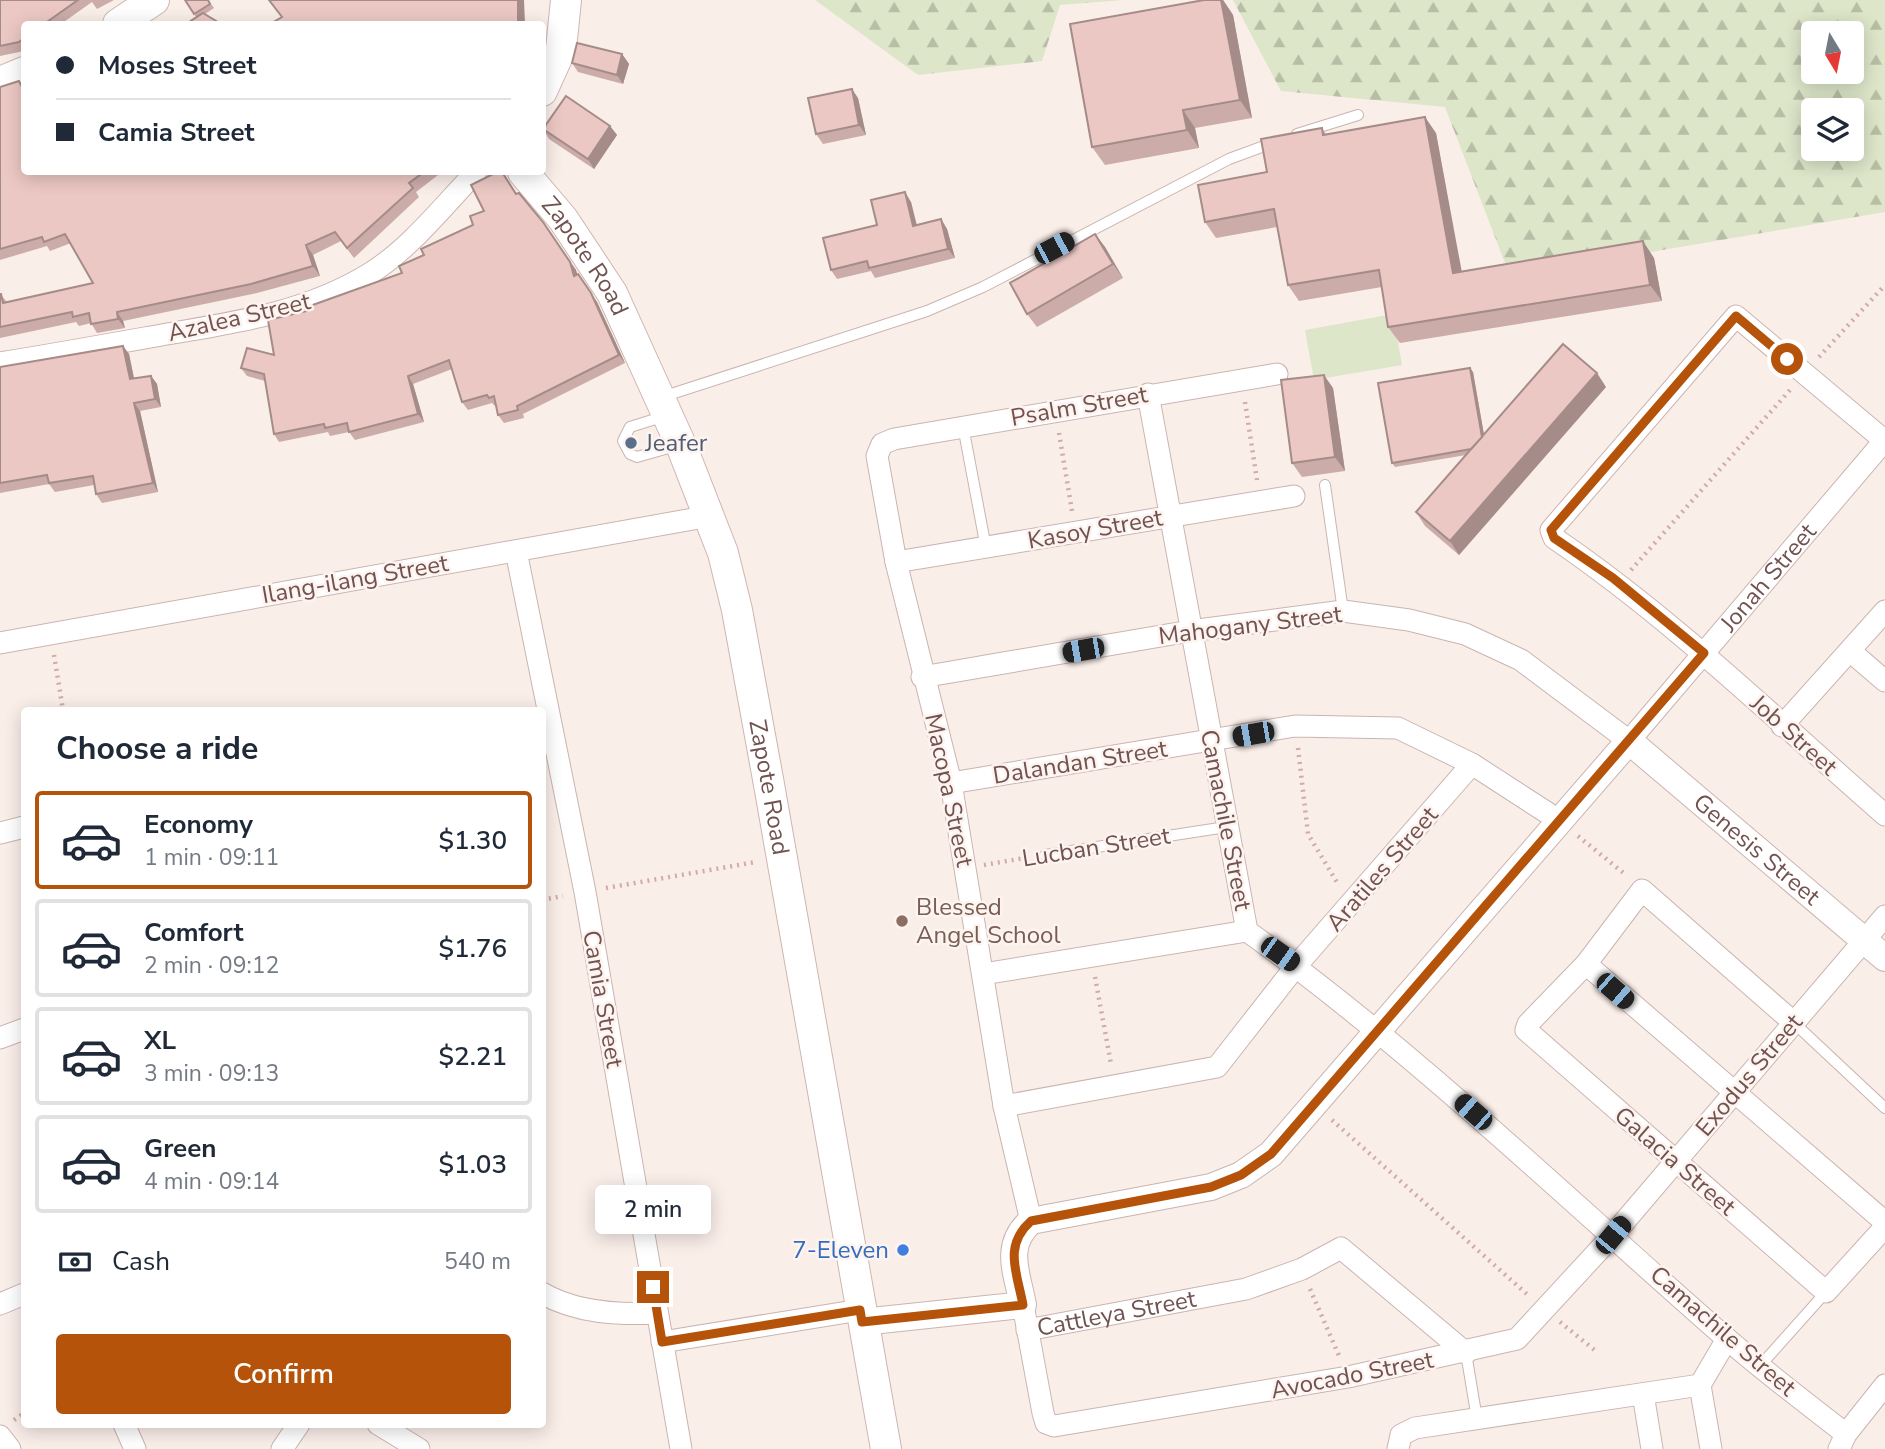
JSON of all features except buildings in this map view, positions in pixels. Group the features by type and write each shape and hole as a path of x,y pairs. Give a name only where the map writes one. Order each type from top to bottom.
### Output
{"main road":[{"path":"122,21 154,0"},
{"path":"546,82 561,49 566,0"},
{"path":"0,82 21,73"},
{"name":"Zapote Road","path":"525,175 591,258 618,305 710,516 737,610 886,1449"}],"street":[{"name":"Azalea Street","path":"0,363 229,324 284,312 327,296 371,273 404,247 473,175"},
{"name":"Job Street","path":"1804,373 1736,316 1551,530 1554,538 1619,583 1704,653 1782,726 1885,815"},
{"path":"1804,373 1885,441"},
{"name":"Psalm Street","path":"882,444 894,439 963,426 1277,374"},
{"name":"Camachile Street","path":"1148,394 1247,931 1296,966 1379,1033 1613,1235 1842,1442"},
{"name":"Jonah Street","path":"1031,1221 1190,1192 1241,1175 1271,1154 1379,1033 1885,441"},
{"name":"Macopa Street","path":"882,444 877,456 896,562 922,677 951,783 1004,1106 1031,1221"},
{"name":"Kasoy Street","path":"896,562 1294,496"},
{"name":"Ilang-ilang Street","path":"0,642 710,516"},
{"name":"Camia Street","path":"516,551 585,892 681,1449"},
{"name":"Mahogany Street","path":"922,677 1190,631 1343,611 1409,621 1465,634 1521,660 1629,741"},
{"path":"1782,726 1885,611"},
{"path":"1850,651 1885,681"},
{"name":"Dalandan Street","path":"951,783 1295,726 1398,728 1472,764 1560,821"},
{"name":"Genesis Street","path":"1629,741 1885,958"},
{"name":"Aratiles Street","path":"1004,1106 1217,1068 1296,966 1352,906 1472,764"},
{"path":"0,833 21,828"},
{"path":"1793,1022 1642,890 1586,964 1885,1225 1826,1292"},
{"name":"Exodus Street","path":"1613,1235 1885,916"},
{"path":"983,974 1091,954 1247,931"},
{"name":"Galacia Street","path":"1586,964 1528,1024 1526,1030 1826,1292"},
{"path":"0,1038 21,1034"},
{"path":"1025,1317 1013,1248 1021,1230 1031,1221"},
{"name":"Avocado Street","path":"1025,1317 1046,1423 1054,1426 1348,1377 1466,1353 1517,1339 1546,1311 1613,1235"},
{"name":"Cattleya Street","path":"662,1342 861,1316 1025,1317 1246,1289 1302,1269 1340,1248 1466,1353"},
{"path":"0,1304 21,1294"},
{"path":"546,1295 557,1302 594,1310 657,1313"},
{"path":"1711,1449 1700,1385 1727,1339"},
{"path":"1398,1449 1401,1434 1415,1429 1700,1385"},
{"path":"1842,1442 1885,1385"},
{"path":"1643,1394 1652,1449"},
{"path":"126,1428 135,1449"},
{"path":"282,1449 296,1428"},
{"path":"385,1428 419,1449"},
{"path":"0,1436 10,1449"}],"lane":[{"path":"681,445 637,457 625,448 623,441 630,427 664,406 927,311 983,287 1229,159 1357,115"},
{"path":"963,426 986,548"},
{"path":"1325,485 1343,611"},
{"name":"Lucban Street","path":"1045,855 1226,827"},
{"path":"1793,1022 1885,1108"},
{"path":"1760,1366 1826,1292"},
{"path":"1466,1353 1477,1419"}],"path":[{"path":"1619,583 1885,285"},
{"path":"1242,379 1260,501"},
{"path":"1055,411 1076,533"},
{"path":"51,633 63,707"},
{"path":"1295,726 1308,834 1352,906"},
{"path":"1560,821 1642,890"},
{"name":"Lucban Street","path":"966,867 1045,855"},
{"path":"546,899 781,857"},
{"path":"1091,954 1115,1086"},
{"path":"1315,1105 1546,1311 1597,1352"},
{"path":"1302,1269 1348,1377"}],"green space":[{"path":"815,0 1124,0 1060,5 1042,61 918,75"},
{"path":"1233,0 1885,0 1885,212 1510,276 1445,107 1281,91"},
{"path":"1393,314 1402,365 1314,380 1305,330"}],"place":[{"name":"Jeafer","path":"631,443"},
{"name":"Blessed Angel School","path":"902,921"},
{"name":"7-Eleven","path":"903,1250"}],"route":[{"path":"653,1287 662,1342 860,1310 862,1322 1023,1305 1013,1248 1021,1230 1031,1221 1211,1187 1241,1175 1271,1154 1379,1033 1704,653 1613,578 1554,538 1551,530 1556,522 1736,316 1787,359"}]}
